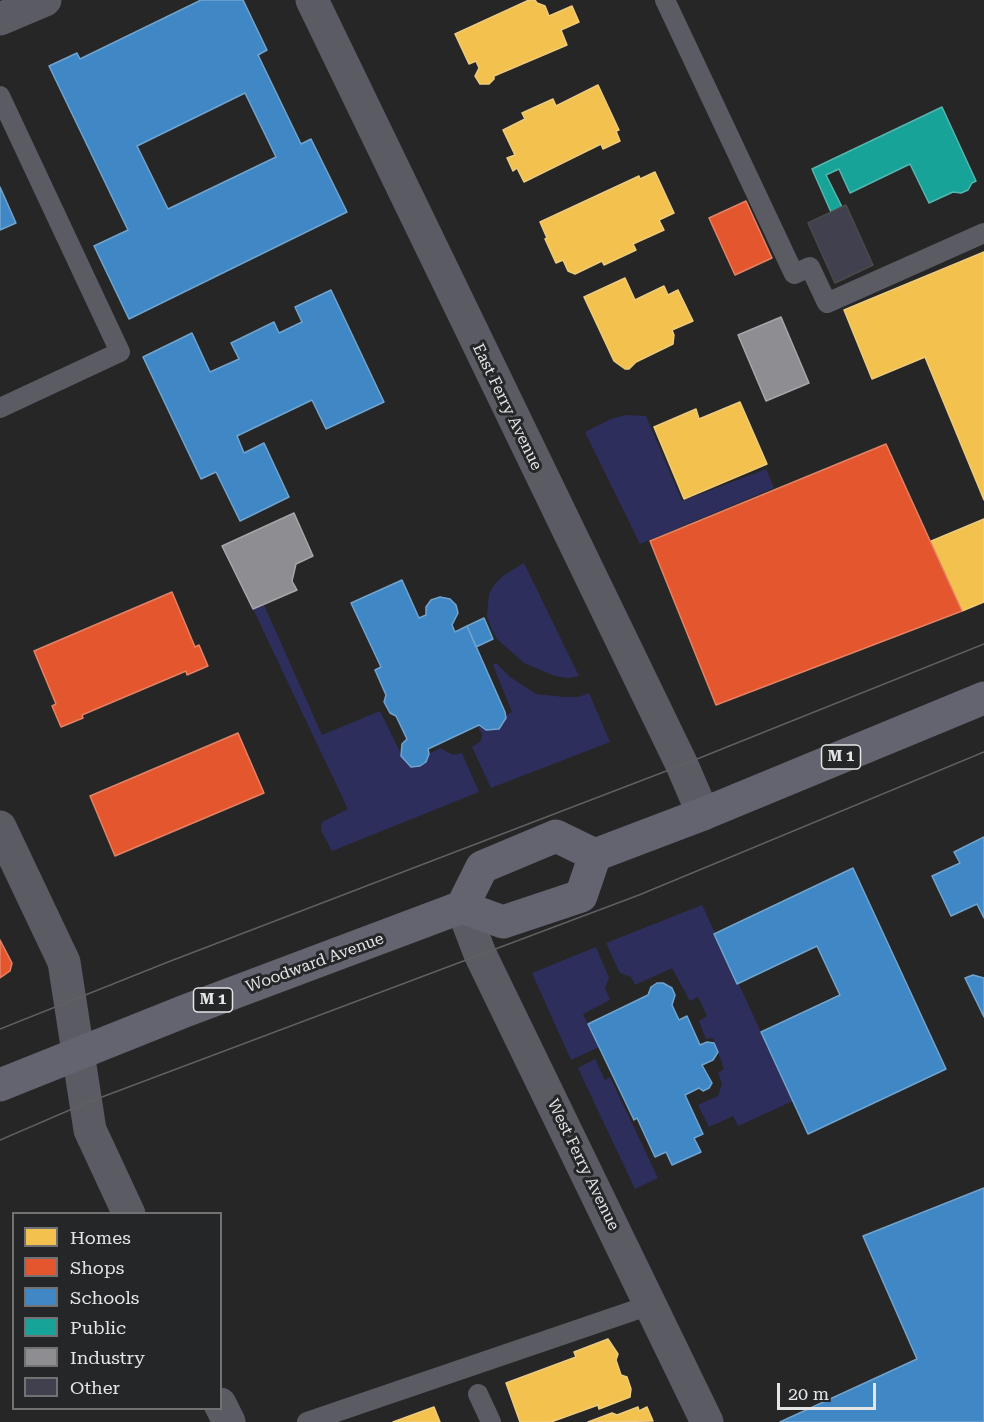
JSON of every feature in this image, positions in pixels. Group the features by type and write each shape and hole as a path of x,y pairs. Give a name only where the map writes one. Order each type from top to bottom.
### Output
{"main road":[{"name":"M 1","path":"595,855 703,814 984,698"},
{"path":"555,836 595,855 581,896 504,922 462,907 482,867 555,836"},
{"name":"Woodward Avenue","path":"0,1084 185,1011 462,907"}],"street":[{"path":"0,19 45,0"},
{"name":"East Ferry Avenue","path":"312,0 682,765 703,814"},
{"path":"0,827 64,962 90,1130 128,1212"},
{"name":"West Ferry Avenue","path":"462,907 480,954 706,1422"},
{"path":"222,1408 229,1422"}],"lane":[{"path":"665,0 794,274 810,267 826,303 984,233"},
{"path":"0,96 120,352 0,408"},
{"path":"307,1422 650,1305"},
{"path":"478,1394 491,1422"}],"shaded area":[{"path":"626,415 646,416 682,501 766,469 774,488 640,544 585,432 611,419"},
{"path":"524,563 579,676 569,678 555,676 524,663 497,639 492,630 487,616 489,594 504,575"},
{"path":"264,605 322,735 380,711 405,762 411,767 420,766 426,762 429,754 440,748 453,755 462,753 479,792 332,851 321,830 322,822 348,809 253,609"},
{"path":"496,663 510,677 536,694 578,697 589,693 610,742 491,788 472,747 481,741 482,734 477,726 486,730 499,729 506,715 512,712 493,665"},
{"path":"702,905 793,1101 738,1126 733,1116 709,1127 698,1105 718,1096 722,1084 718,1073 724,1069 713,1038 706,1039 699,1021 707,1016 698,997 690,1001 672,968 635,985 631,977 620,973 606,943"},
{"path":"596,947 609,978 605,988 610,1000 583,1014 599,1047 571,1060 532,973"},
{"path":"595,1059 605,1080 610,1077 658,1178 635,1189 578,1068"}],"building: Homes":[{"path":"529,0 535,0 545,6 549,16 572,6 579,22 561,30 567,45 494,76 489,84 480,84 475,76 479,68 476,61 469,64 455,34"},
{"path":"598,85 619,130 616,131 620,141 603,149 601,144 524,182 517,168 513,171 507,158 515,155 503,130 525,119 522,113 553,99 556,106"},
{"path":"655,172 674,213 659,220 664,230 633,244 636,250 604,265 602,261 575,274 568,271 563,260 556,263 540,222 639,176 640,179"},
{"path":"984,252 984,500 925,357 872,379 844,310"},
{"path":"625,278 635,300 664,286 668,295 678,290 693,321 672,330 673,344 636,362 629,369 625,369 614,361 584,297"},
{"path":"740,402 767,464 684,499 654,427 696,409 699,419"},
{"path":"984,519 984,602 962,611 929,542"},
{"path":"608,1339 618,1354 616,1360 621,1375 627,1377 631,1389 630,1397 599,1409 598,1405 551,1422 520,1422 506,1383 576,1357 574,1352"},
{"path":"434,1407 440,1422 393,1422"},
{"path":"638,1407 639,1411 647,1407 653,1421 588,1422 612,1413 617,1415"}],"building: Shops":[{"path":"746,201 772,258 735,275 709,218"},
{"path":"886,444 962,611 716,705 650,541"},
{"path":"172,592 195,647 199,645 208,666 187,675 186,671 82,715 83,718 61,727 52,706 56,704 34,651"},
{"path":"238,733 264,793 115,856 90,796"},
{"path":"0,940 12,963 10,971 0,978"}],"building: Schools":[{"path":"201,0 243,0 267,50 258,55 301,144 311,139 347,212 129,319 94,246 128,230 49,66 77,53 80,59","holes":["245,93 276,157 168,209 137,146"]},
{"path":"0,187 16,223 0,230"},
{"path":"331,290 384,402 326,429 312,400 237,436 244,453 264,443 289,497 240,521 216,472 201,479 143,357 192,333 210,372 239,359 231,343 274,322 279,333 302,322 295,307"},
{"path":"402,580 419,618 426,615 426,607 431,600 440,597 450,599 456,605 458,613 452,625 455,632 467,626 506,718 499,729 486,730 479,725 428,749 426,762 420,766 411,767 401,756 402,744 407,739 396,716 390,713 384,702 386,695 375,670 381,667 351,603"},
{"path":"484,618 493,639 476,647 467,626"},
{"path":"984,837 984,918 977,904 951,916 932,876 960,863 954,852"},
{"path":"853,868 946,1069 808,1134 761,1032 840,995 817,946 737,984 714,934"},
{"path":"973,975 984,978 984,1017 965,978"},
{"path":"657,983 663,983 672,988 675,995 672,1005 679,1020 687,1016 700,1045 707,1042 714,1043 718,1052 713,1060 702,1065 712,1083 709,1088 703,1091 699,1088 685,1095 703,1134 694,1138 701,1152 672,1165 666,1152 655,1157 637,1118 634,1120 588,1024 648,995 651,987"},
{"path":"984,1188 984,1422 780,1422 917,1359 863,1236"}],"building: Public":[{"path":"942,107 976,181 968,190 961,193 953,192 929,203 910,164 850,193 839,169 826,175 842,207 831,212 812,169"}],"building: Industry":[{"path":"781,317 809,383 766,401 738,335"},
{"path":"294,513 313,556 296,564 292,581 297,590 253,609 222,546"}],"building: Other":[{"path":"846,205 873,265 835,283 808,223"}],"tram line":[{"path":"0,1029 168,962 682,765 984,644"},
{"path":"0,1140 86,1103 639,895 984,752"}]}
